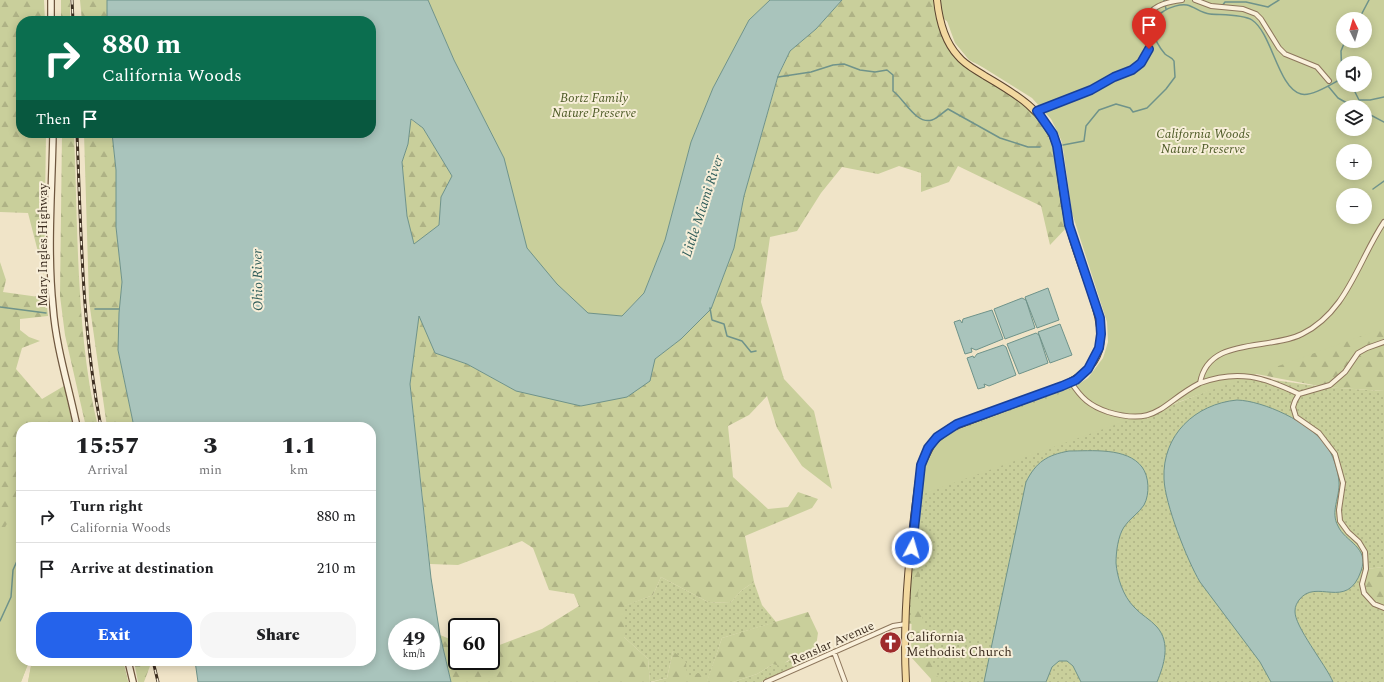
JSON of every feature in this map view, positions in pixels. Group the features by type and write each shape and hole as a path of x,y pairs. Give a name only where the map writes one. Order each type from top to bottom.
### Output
{"main road":[{"path":"906,682 906,624 919,479 921,465 928,448 937,437 957,424 1071,382 1088,369 1096,355 1101,341 1101,324 1069,225 1057,146 1053,134 1037,111 1023,100 968,65 958,56 949,44 944,32 937,0"}],"street":[{"path":"51,0 51,16"},
{"path":"1037,111 1091,90 1114,77 1132,70 1141,63 1149,49 1148,16 1160,6 1169,2 1182,0"},
{"path":"1195,0 1211,6 1242,9 1256,14 1261,19 1279,48 1285,54 1317,67 1329,81"},
{"name":"Mary Ingles Highway","path":"53,138 52,298 60,350 76,422"},
{"path":"1200,383 1203,370 1216,356 1228,350 1293,338 1311,330 1326,318 1347,291 1373,239 1384,222"},
{"path":"1071,382 1088,404 1098,409 1132,418 1154,413 1182,393 1200,383 1225,376 1246,376 1266,379 1299,394 1330,384 1345,372 1358,353 1384,342"},
{"path":"1299,394 1294,404 1295,414 1326,440 1339,464 1343,483 1340,521 1348,532 1359,542 1365,552 1366,569 1362,584 1364,592 1374,604 1384,608"},
{"name":"Renslar Avenue","path":"766,682 893,626 906,624"},
{"path":"834,652 845,682"},
{"path":"129,666 133,682"}],"green space":[{"path":"0,0 44,0 45,16 16,16 16,138 46,138 44,275 28,213 0,212"},
{"path":"61,0 70,0 70,16 61,16"},
{"path":"80,0 107,0 107,16 82,16"},
{"name":"Bortz Family Nature Preserve","path":"428,0 770,0 749,20 713,88 691,142 665,240 644,293 622,316 527,314 504,158 454,60"},
{"path":"842,0 1384,0 1384,209 1372,215 1372,188 1336,188 1336,224 1354,224 1114,345 1065,151 1054,120 1037,98 1007,79 969,60 958,46 952,25 940,16 958,56 1023,100 1053,134 1069,225 1050,245 1041,206 958,166 949,182 921,192 921,173 899,166 878,174 842,167 821,193 797,231 770,237 761,302 784,379 814,411 832,489 802,466 777,428 767,396 749,415 728,426 733,477 768,509 788,507 798,492 818,499 812,508 745,536 754,582 742,590 730,603 708,602 661,577 653,595 625,606 624,637 648,659 650,682 451,682 448,670 500,670 500,645 542,629 579,606 574,594 549,590 533,548 522,541 458,565 430,564 410,384 419,315 435,353 467,364 516,391 655,359 681,339 711,309 734,248 744,196 778,77 790,51 816,29"},
{"name":"California Woods Nature Preserve","path":"943,0 1384,0 1384,328 923,494 926,462 935,445 956,431 1068,391 1088,378 1103,358 1108,342 1107,322 1072,213 1062,141 1051,119 1032,98 968,58 955,43 943,10"},
{"path":"410,119 423,128 452,176 441,197 439,225 414,245 407,216 402,162 408,144"},
{"path":"62,138 74,138 79,281 82,319 91,392 97,422 85,422 65,335 60,296"},
{"path":"84,138 113,138 116,170 116,227 122,282 118,350 133,422 106,422 89,301"},
{"path":"1384,235 1384,391 1324,387 1235,370"},
{"path":"0,262 6,280 3,292 46,298 48,316 20,319 20,330 29,337 40,341 22,348 16,369 42,399 64,386 72,422 16,422 16,666 27,666 21,682 0,682"},
{"path":"1246,376 1324,387 1384,391 1384,567 1366,569 1384,608 1384,682 935,682 917,624 906,624 921,465 943,432 1071,382 1078,393 1164,408"},
{"path":"16,508 16,666 27,666 21,682 0,682 0,541 4,529"},
{"path":"917,546 923,548 918,596 929,650 939,682 931,682 931,679 911,657 912,593"},
{"path":"1384,567 1384,608 1374,604 1362,588 1366,569"},
{"path":"661,577 708,602 730,603 742,590 754,582 762,605 776,622 722,638 707,682 687,677 673,651 667,678 650,682 648,659 624,637 624,606 653,595"},
{"path":"808,612 818,633 815,653 795,656 780,666 773,664 757,674 733,682 652,682 667,678 673,651 686,662 687,677 699,673 707,681 722,638"},
{"path":"440,635 448,638 448,669"},
{"path":"815,653 821,654 761,682 733,682 757,674 773,664 787,662 795,656"},
{"path":"31,666 124,666 128,682 28,682"},
{"path":"31,666 124,666 128,682 28,682"},
{"path":"135,666 150,666 144,682 138,682"}],"water":[{"path":"107,0 428,0 454,60 504,158 527,248 557,284 588,313 622,316 644,293 665,240 691,142 713,88 749,20 770,0 842,0 816,29 790,51 778,76 744,196 734,248 711,309 681,339 655,359 650,381 627,397 581,406 516,391 467,364 435,353 419,316 410,384 431,578 437,618 388,618 388,670 440,670 440,635 451,682 198,682 196,666 376,666 376,422 133,422 118,350 122,282 116,227 116,170 113,138 376,138 376,16 107,16","holes":["411,119 423,128 452,176 441,197 439,225 414,244 407,216 402,162 408,144"]},
{"path":"1048,288 1059,320 1037,328 1025,297"},
{"path":"1022,298 1026,300 1035,328 1005,339 994,309"},
{"path":"992,310 1003,339 976,350 971,348 972,352 965,354 954,322 960,320 962,323 963,319"},
{"path":"1060,324 1072,355 1050,363 1038,332"},
{"path":"1036,333 1039,335 1048,363 1019,374 1007,344"},
{"path":"1003,345 1006,347 1016,375 989,386 984,384 985,387 978,389 967,358 973,356 974,358 977,354"},
{"path":"1237,400 1260,404 1273,409 1309,428 1326,445 1335,462 1339,482 1335,510 1336,521 1341,532 1360,550 1363,563 1361,571 1355,583 1348,590 1340,592 1314,592 1306,594 1298,601 1295,611 1296,618 1305,636 1333,682 1271,682 1260,662 1200,582 1183,546 1172,517 1165,490 1164,479 1165,463 1175,436 1184,424 1195,415 1222,403"},
{"path":"1069,451 1118,453 1135,461 1142,467 1146,475 1148,491 1146,501 1142,508 1126,524 1120,535 1116,554 1116,563 1119,580 1130,603 1157,627 1164,640 1164,661 1157,682 1081,682 1073,666 1067,661 1059,661 1052,667 1046,682 984,682 1026,482 1034,469 1043,460"}],"waterway":[{"path":"1164,0 1166,9"},
{"path":"1222,6 1225,2 1246,2 1268,7 1279,0"},
{"path":"1363,12 1369,0"},
{"path":"1063,145 1084,141 1086,126 1099,110 1116,104 1130,108 1133,112 1147,108 1166,89 1175,77 1174,61 1161,49 1155,37 1153,26 1158,15 1175,6 1187,5 1210,14 1238,16 1252,20 1265,36 1286,82 1293,90 1301,94 1316,92 1336,82"},
{"path":"1341,56 1342,48"},
{"path":"778,77 811,72 833,65 844,64 860,70 875,72 887,70 893,75 893,91 921,119 926,121 932,120 948,109 1000,138 1028,147 1040,147"},
{"path":"1328,86 1342,100"},
{"path":"1355,92 1359,100 1370,100 1384,97"},
{"path":"1372,116 1384,122"},
{"path":"1373,189 1384,181"},
{"path":"0,307 46,313"},
{"path":"710,308 712,320 724,324 727,336 742,341 751,352 756,351"},
{"path":"95,309 119,309"},
{"path":"0,621 11,597 13,570 16,563"}],"railway":[{"path":"72,0 73,16"},
{"path":"77,138 83,280 90,354 100,422"},
{"path":"154,666 158,682"}],"place":[{"name":"California Methodist Church","path":"891,643"}],"route":[{"path":"912,548 921,465 928,448 937,437 957,424 1076,380 1088,369 1096,355 1101,341 1100,318 1069,225 1057,146 1053,134 1037,111 1091,90 1114,77 1132,70 1141,63 1147,55 1149,49"}],"water label":[{"name":"Little Miami River","path":"702,206"},
{"name":"Ohio River","path":"257,280"}]}
